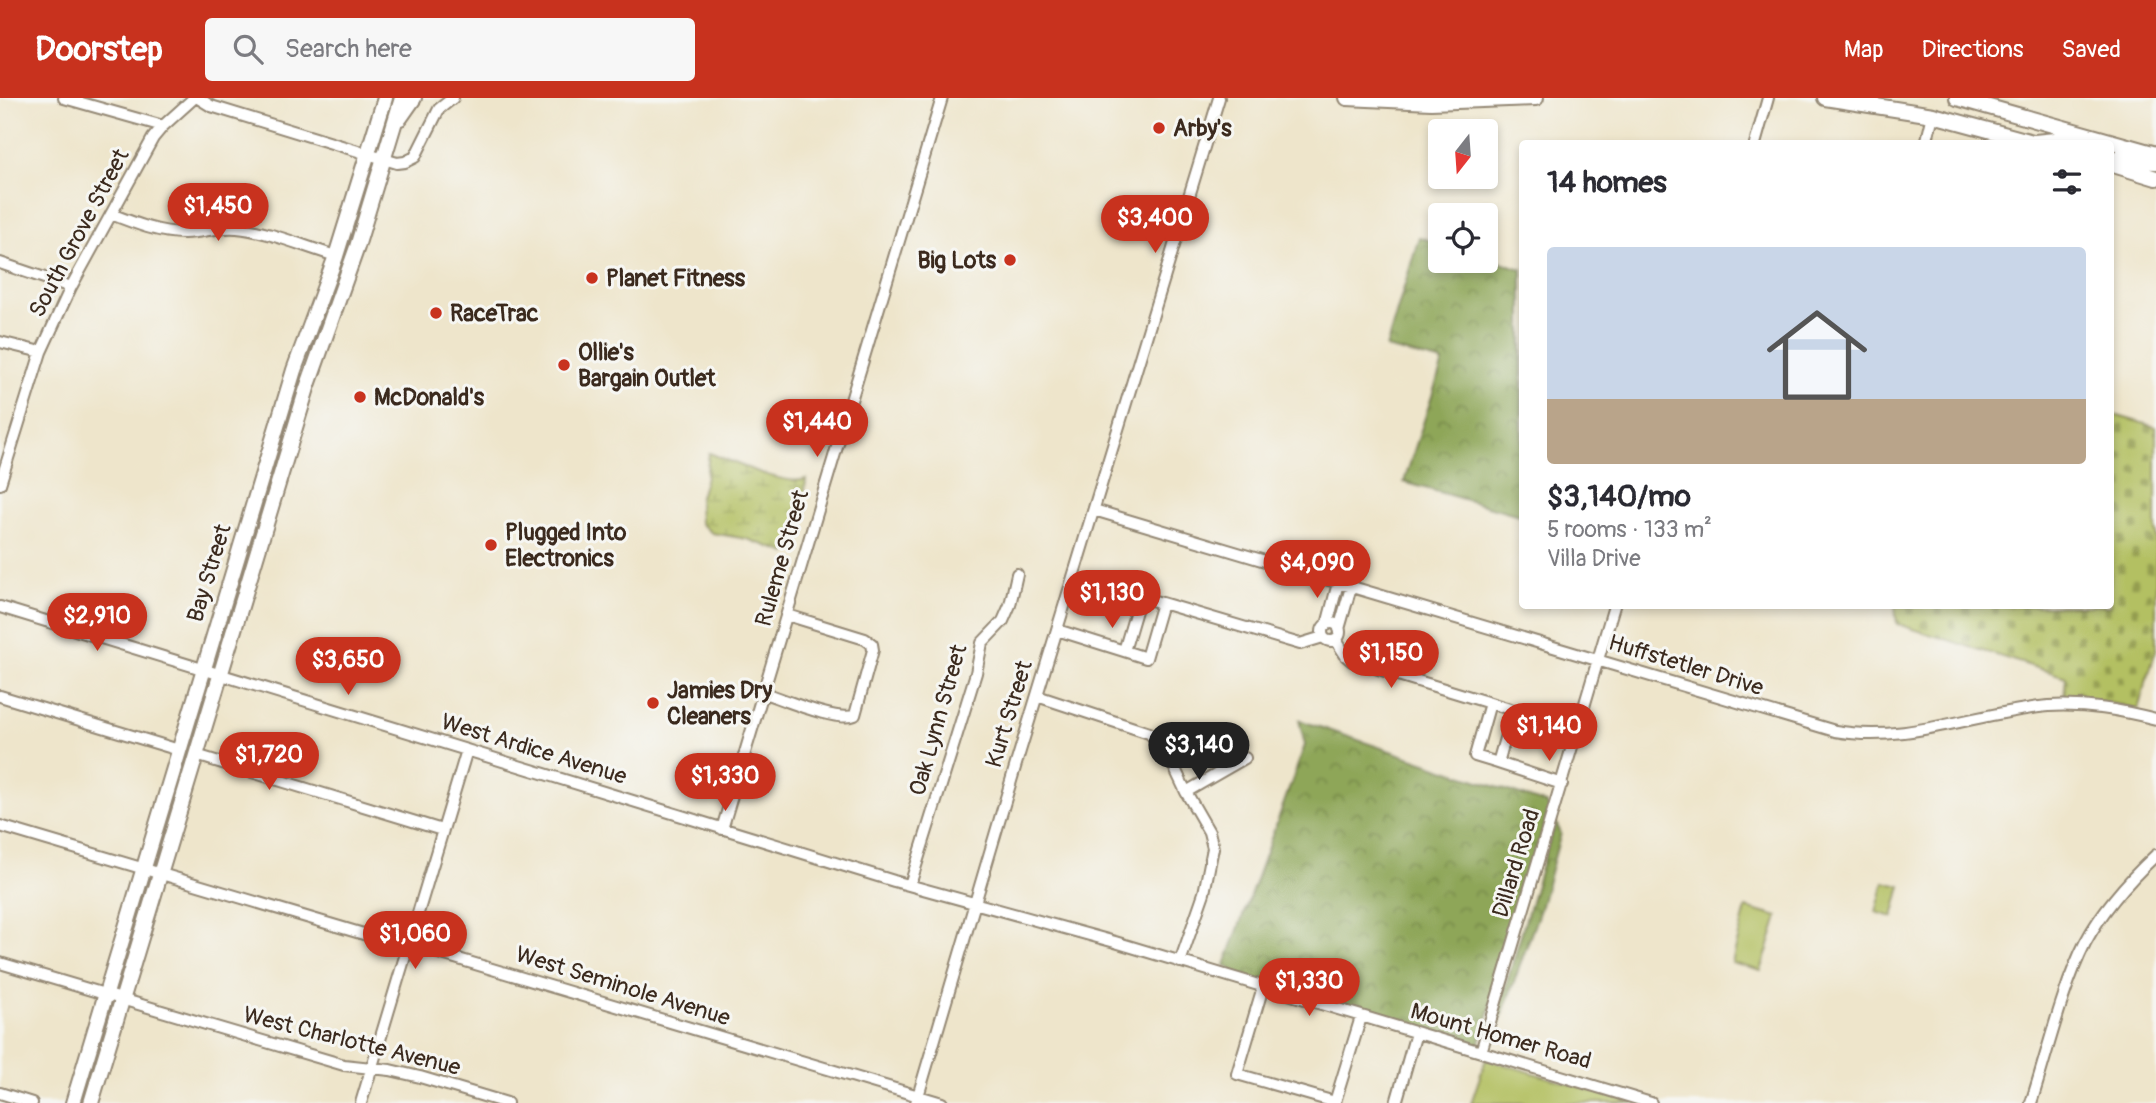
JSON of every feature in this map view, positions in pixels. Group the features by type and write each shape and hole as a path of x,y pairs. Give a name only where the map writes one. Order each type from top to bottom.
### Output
{"main road":[{"name":"Bay Street","path":"73,1103 249,518 305,338 336,256 385,98"},
{"name":"Bay Street","path":"91,1103 122,1000 165,876 196,755 266,523 322,343 356,250 402,98"},
{"path":"391,135 414,98"},
{"path":"1347,98 1431,102 1536,98"},
{"path":"1825,98 1933,115 2027,140"},
{"path":"1957,98 2108,140"},
{"path":"2114,142 2156,154"},
{"path":"2114,156 2133,162 2156,162"},
{"path":"2114,165 2156,178"}],"street":[{"path":"64,98 163,126"},
{"path":"196,98 211,106 368,155 405,162 415,157 439,109 453,98"},
{"name":"South Grove Street","path":"0,484 41,352 71,287 134,171 163,126 196,98"},
{"name":"Ruleme Street","path":"722,829 942,98"},
{"name":"Kurt Street","path":"917,1100 1219,98"},
{"path":"1756,140 1769,98"},
{"path":"1927,140 1933,115"},
{"path":"111,214 170,232 185,233 221,227 246,229 336,256"},
{"path":"0,263 71,287"},
{"path":"305,338 322,343"},
{"path":"0,342 41,352"},
{"name":"Huffstetler Drive","path":"1094,510 1835,731 1865,734 1913,732 2049,706 2091,706 2156,719"},
{"path":"249,518 266,523"},
{"name":"Oak Lynn Street","path":"910,885 976,673 982,643 1003,621 1010,605 1017,574"},
{"path":"1319,638 1327,625 1338,583"},
{"path":"1339,639 1351,587"},
{"path":"1335,596 1348,599"},
{"path":"1124,651 1140,597 1300,645 1319,638 1328,641 1339,639"},
{"path":"1057,629 1146,658 1162,603"},
{"name":"West Ardice Avenue","path":"0,607 975,905"},
{"name":"Dillard Road","path":"1481,1052 1613,609"},
{"path":"764,693 835,715 855,715 873,650 872,644 865,639 787,615"},
{"path":"1327,625 1333,624 1352,662 1513,710 1498,763"},
{"path":"0,696 179,750"},
{"path":"1037,696 1149,733 1164,747 1209,832 1213,848 1203,893 1180,962"},
{"path":"1490,703 1475,756 1562,784"},
{"path":"361,1103 467,750"},
{"path":"196,755 442,830"},
{"path":"1186,792 1245,758"},
{"name":"West Seminole Avenue","path":"0,826 407,945 917,1100 942,1103"},
{"path":"2031,1103 2071,977 2084,945 2119,893 2156,855"},
{"name":"Mount Homer Road","path":"975,905 1180,962 1651,1103"},
{"name":"West Charlotte Avenue","path":"0,963 344,1065 420,1077 507,1103"},
{"path":"1263,987 1237,1073 1249,1077 1335,1102 1361,1017"},
{"path":"1396,1103 1416,1033"},
{"path":"0,1093 32,1103"}],"green space":[{"path":"1419,237 1428,240 1428,273 1498,273 1498,262 1519,268 1519,515 1404,482 1443,362 1386,348"},
{"path":"2114,415 2156,427 2156,650 2138,709 2064,698 2066,677 1897,624 1895,609 2114,609"},
{"path":"709,453 772,476 797,481 806,479 804,501 787,553 747,539 712,533 700,523 699,500"},
{"path":"1299,720 1547,804 1549,809 1479,1046 1238,974 1225,965 1305,745"},
{"path":"1555,821 1561,833 1540,909 1490,1049 1487,1049"},
{"path":"1884,882 1901,886 1893,917 1876,912"},
{"path":"1746,908 1778,917 1761,971 1732,963"},
{"path":"1486,1059 1634,1103 1471,1103"}],"place":[{"name":"Arby's","path":"1159,128"},
{"name":"Big Lots","path":"1010,260"},
{"name":"Planet Fitness","path":"592,278"},
{"name":"RaceTrac","path":"436,313"},
{"name":"Ollie's Bargain Outlet","path":"564,365"},
{"name":"McDonald's","path":"360,397"},
{"name":"Plugged Into Electronics","path":"491,545"},
{"name":"Jamies Dry Cleaners","path":"653,703"}]}
